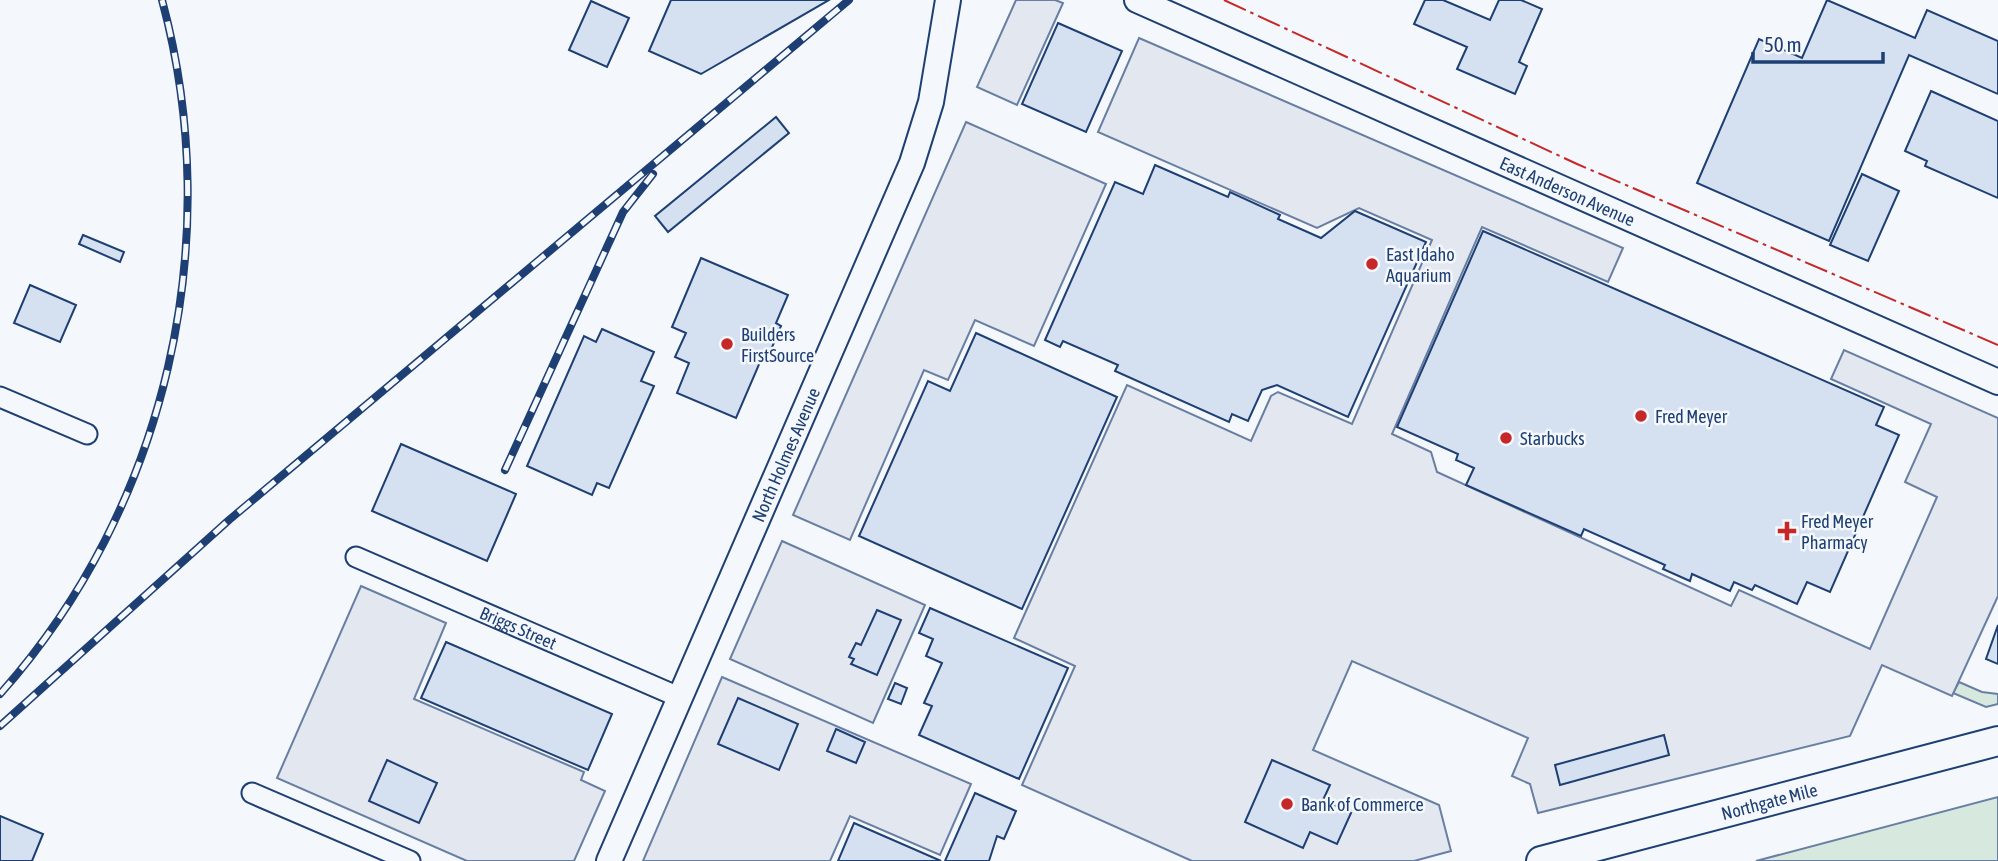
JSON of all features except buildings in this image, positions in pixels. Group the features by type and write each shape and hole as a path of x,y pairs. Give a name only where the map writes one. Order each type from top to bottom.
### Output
{"highway":[{"name":"Northgate Mile","path":"1541,861 1998,741"}],"main road":[{"name":"North Holmes Avenue","path":"609,861 912,163 931,102 948,0"},
{"name":"East Anderson Avenue","path":"1138,0 1998,382"}],"street":[{"path":"0,397 87,434"},
{"name":"Briggs Street","path":"356,557 681,698"},
{"path":"252,793 410,861"}],"shaded area":[{"path":"1016,0 1055,0 1063,3 1017,105 977,87"},
{"path":"1139,38 1623,248 1608,282 1482,227 1392,434 1431,452 1437,472 1731,606 1739,590 1870,649 1937,497 1905,482 1931,424 1831,379 1844,350 1998,418 1998,596 1952,696 1882,665 1850,736 1538,813 1530,784 1512,776 1528,738 1352,661 1313,750 1439,805 1451,851 1414,861 1192,861 1022,785 1075,666 1014,638 1127,385 1251,441 1271,396 1278,392 1352,424 1432,240 1359,208 1317,228 1098,132"},
{"path":"966,122 1106,184 1034,346 975,320 948,380 924,370 850,540 793,515"},
{"path":"782,541 925,605 873,723 730,659"},
{"path":"361,586 446,623 414,699 584,772 581,780 605,791 574,861 467,861 277,778"},
{"path":"722,677 971,784 940,855 850,816 830,861 643,861"},
{"path":"1959,682 1982,692 1998,694 1998,704 1986,707 1953,693"},
{"path":"1998,797 1998,861 1756,861"}],"railway":[{"path":"0,694 58,620 105,541 142,456 168,367 183,276 188,184 181,91 162,0"},
{"path":"0,726 229,520 849,0"},
{"path":"505,470 623,212 653,174"}],"power":[{"path":"1224,0 1577,164 1998,345"}],"place":[{"name":"East Idaho Aquarium","path":"1372,264"},
{"name":"Builders FirstSource","path":"727,344"},
{"name":"Fred Meyer","path":"1641,416"},
{"name":"Starbucks","path":"1506,438"},
{"name":"Fred Meyer Pharmacy","path":"1787,531"},
{"name":"Bank of Commerce","path":"1287,804"}]}
